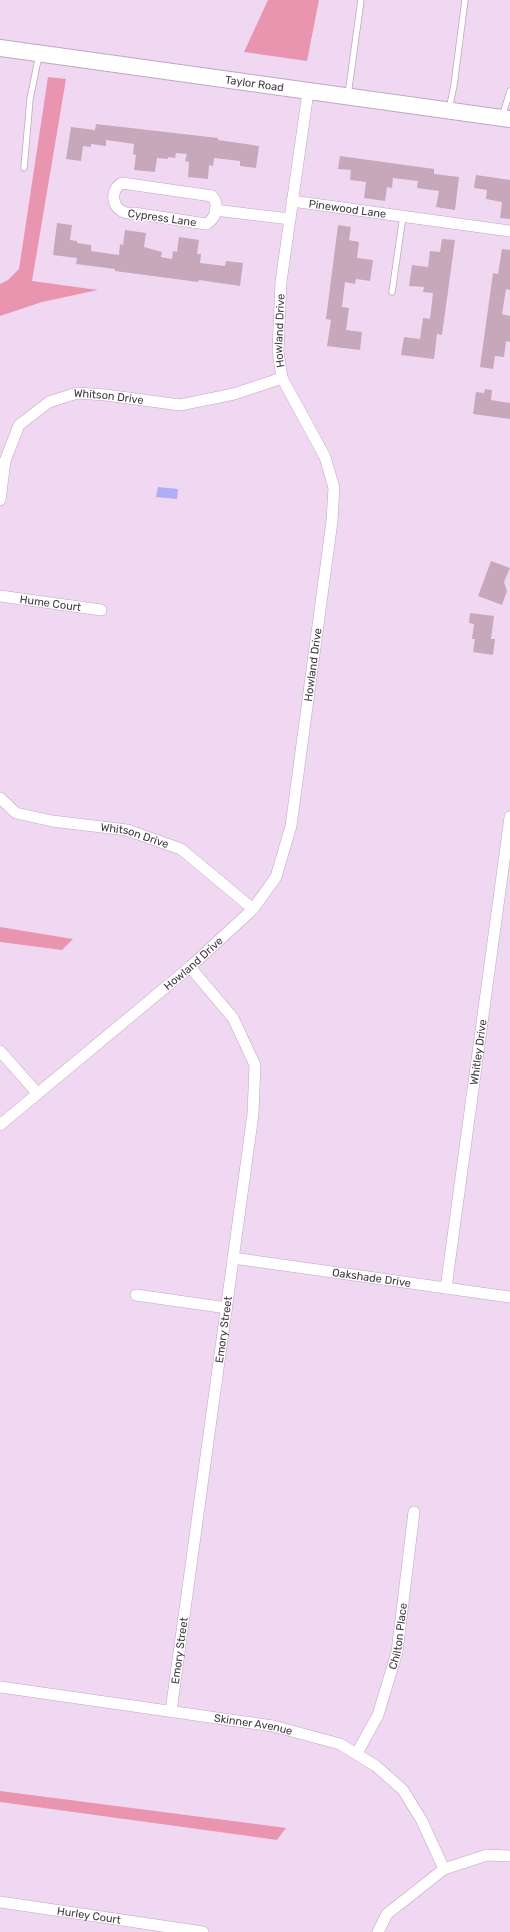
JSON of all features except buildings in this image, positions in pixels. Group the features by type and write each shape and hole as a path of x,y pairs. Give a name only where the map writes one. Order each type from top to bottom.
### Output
{"main road":[{"name":"Taylor Road","path":"0,48 308,92 506,118"}],"street":[{"name":"Howland Drive","path":"0,1125 190,967 253,909 276,877 291,826 332,521 334,488 325,457 282,378 278,351 281,282 308,92"},
{"name":"Cypress Lane","path":"122,183 212,196 216,200 217,206 215,210 215,216 212,222 206,224 126,214 119,211 114,204 115,190 122,183"},
{"name":"Pinewood Lane","path":"292,201 510,231"},
{"path":"215,210 290,219"},
{"name":"Whitson Drive","path":"0,500 5,461 19,425 48,402 77,394 106,395 180,404 234,394 282,378"},
{"name":"Hume Court","path":"0,596 101,610"},
{"name":"Whitson Drive","path":"0,798 16,813 52,821 127,830 181,849 253,909"},
{"name":"Whitley Drive","path":"446,1288 510,818"},
{"name":"Emory Street","path":"171,1711 253,1114 255,1065 233,1018 190,967"},
{"path":"0,1051 38,1094"},
{"name":"Oakshade Drive","path":"233,1258 510,1297"},
{"path":"136,1295 227,1308"},
{"name":"Chilton Place","path":"357,1753 378,1715 397,1652 414,1512"},
{"name":"Skinner Avenue","path":"0,1686 273,1726 340,1744 357,1753 403,1790 422,1821 444,1869"},
{"path":"378,1932 387,1914 444,1869 487,1856 510,1856"},
{"name":"Hurley Court","path":"0,1902 203,1932"}],"lane":[{"path":"348,97 361,0"},
{"path":"449,110 454,85 465,0"},
{"path":"24,168 30,99 39,53"},
{"path":"506,118 510,91"},
{"name":"Pinewood Lane","path":"392,292 403,216"}],"shaded area":[{"path":"268,0 319,0 307,61 244,52"},
{"path":"48,77 66,79 32,281 98,290 42,302 0,316 0,284 8,280 19,269"},
{"path":"0,927 73,939 62,950 0,942"},
{"path":"0,1791 286,1828 277,1840 0,1802"}],"water":[{"path":"158,487 178,489 177,499 156,497"}]}
